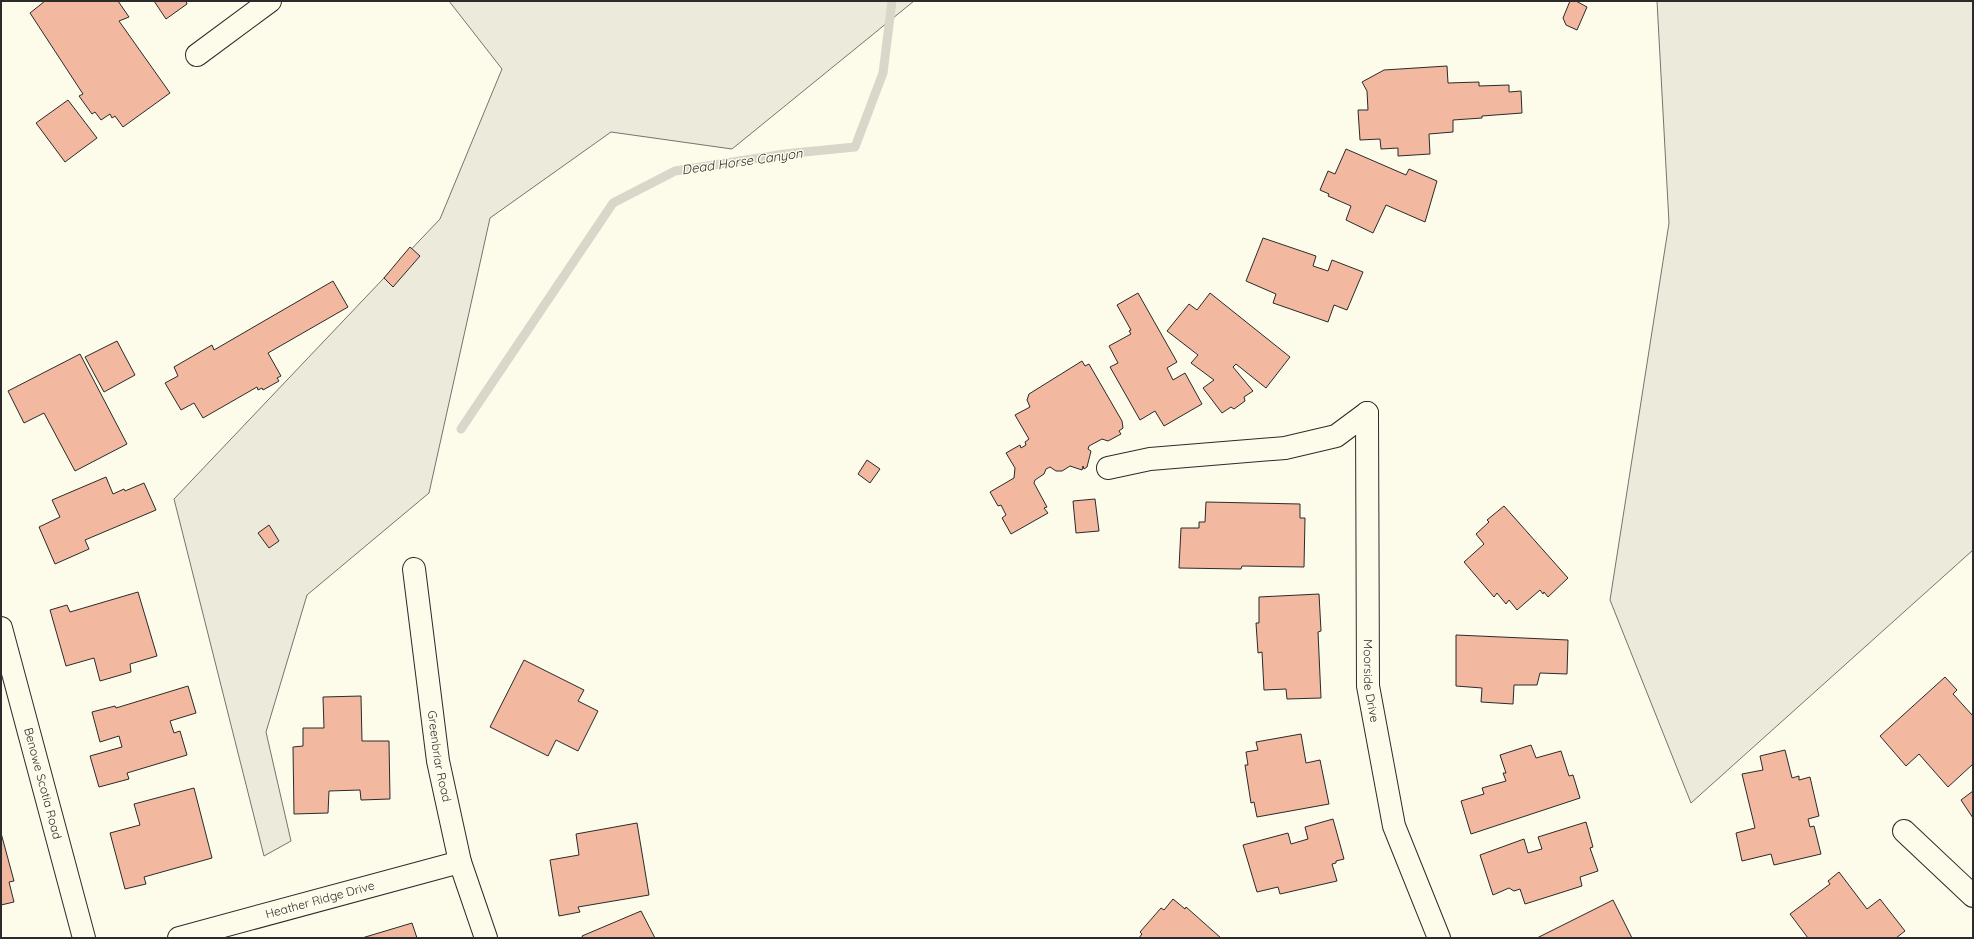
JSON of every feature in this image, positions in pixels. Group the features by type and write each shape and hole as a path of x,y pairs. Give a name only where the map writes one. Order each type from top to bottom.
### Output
{"street":[{"path":"198,55 270,1"},
{"name":"Moorside Drive","path":"1108,468 1150,459 1285,448 1336,436 1367,413 1368,686 1394,826 1439,938"},
{"name":"Greenbriar Road","path":"414,569 438,761 460,862 486,938"},
{"name":"Benowe Scotia Road","path":"1,628 84,938"},
{"path":"1904,831 1973,896"},
{"name":"Heather Ridge Drive","path":"179,938 460,862"}],"shaded area":[{"path":"449,1 914,1 732,149 611,132 490,218 429,493 307,595 266,732 291,841 264,856 174,499 440,219 502,69"},
{"path":"1657,1 1973,1 1973,550 1691,803 1610,600 1669,223"}],"building":[{"path":"45,1 118,1 129,17 119,21 170,93 123,127 115,116 112,118 110,114 101,120 95,112 92,114 79,96 83,94 30,13"},
{"path":"154,1 186,1 187,4 166,19"},
{"path":"1570,1 1576,1 1587,7 1577,30 1566,25 1563,18"},
{"path":"1447,66 1448,83 1479,82 1479,86 1509,85 1509,92 1521,91 1522,113 1453,120 1453,132 1429,134 1430,154 1398,156 1398,148 1381,149 1380,139 1360,140 1358,110 1368,110 1367,91 1362,82 1384,70"},
{"path":"68,100 97,138 65,162 36,123"},
{"path":"1346,149 1406,175 1409,169 1437,181 1425,222 1386,205 1373,233 1346,220 1351,206 1328,196 1329,194 1320,190 1328,171 1335,174"},
{"path":"1263,238 1316,256 1313,266 1328,271 1332,260 1363,272 1347,310 1334,305 1328,322 1273,303 1276,294 1246,281"},
{"path":"410,247 420,256 393,287 384,278"},
{"path":"333,281 348,307 268,353 281,376 277,378 279,381 263,390 262,388 258,390 257,387 203,418 194,403 181,410 165,383 178,376 174,367 212,345 214,350"},
{"path":"1138,293 1177,362 1167,368 1173,380 1185,373 1202,404 1164,426 1155,411 1140,420 1110,367 1118,363 1109,346 1131,334 1129,331 1131,330 1117,305"},
{"path":"1210,293 1290,357 1266,388 1236,364 1233,367 1253,391 1244,397 1245,401 1234,409 1231,407 1222,413 1203,388 1214,380 1191,363 1198,355 1167,331 1189,304 1197,310"},
{"path":"117,341 135,375 104,392 85,357"},
{"path":"80,354 127,444 75,471 44,413 24,423 8,391"},
{"path":"1082,361 1085,366 1089,364 1122,421 1123,428 1119,431 1121,434 1108,441 1102,439 1089,446 1088,449 1091,451 1087,467 1084,469 1083,466 1082,470 1070,466 1062,471 1056,471 1050,467 1046,469 1044,474 1035,480 1034,483 1047,507 1044,508 1048,513 1011,534 1002,518 1006,515 1001,505 998,506 990,492 1014,478 1015,468 1006,453 1020,445 1021,448 1026,445 1025,442 1029,439 1015,415 1030,407 1027,400 1029,394"},
{"path":"867,460 880,469 870,483 858,474"},
{"path":"106,477 113,494 144,483 156,510 85,540 89,549 55,564 39,527 60,517 52,500"},
{"path":"1095,499 1099,531 1076,533 1073,501"},
{"path":"1206,502 1300,504 1300,518 1305,518 1304,567 1242,566 1241,569 1179,568 1181,528 1199,528 1199,522 1205,522"},
{"path":"1504,506 1568,578 1548,597 1540,590 1517,610 1509,600 1506,604 1497,593 1494,597 1464,562 1484,544 1476,534 1489,522 1487,520"},
{"path":"269,525 279,541 269,548 258,533"},
{"path":"138,592 157,656 130,664 131,672 100,681 94,658 66,666 50,610 67,605 70,612"},
{"path":"1319,594 1321,631 1318,632 1321,698 1287,699 1286,689 1264,690 1262,652 1258,653 1256,623 1259,623 1259,597"},
{"path":"1456,635 1568,640 1567,674 1540,673 1537,685 1514,685 1513,704 1481,702 1482,688 1456,686"},
{"path":"524,660 584,690 578,701 598,711 578,751 556,740 548,756 490,727"},
{"path":"1945,677 1957,690 1953,694 1973,716 1973,764 1948,787 1919,754 1906,766 1880,736"},
{"path":"188,686 196,713 170,721 174,733 180,731 187,755 127,773 129,779 99,787 90,756 122,747 119,736 100,742 92,712 115,706 116,708"},
{"path":"361,696 362,741 389,741 390,799 361,800 360,790 329,791 328,813 294,814 293,747 303,746 303,728 324,728 323,697"},
{"path":"1301,734 1306,763 1320,760 1329,804 1257,817 1254,802 1251,803 1245,765 1248,765 1246,752 1258,750 1256,742"},
{"path":"1531,745 1536,758 1561,751 1569,776 1573,775 1580,798 1471,834 1461,801 1484,794 1482,788 1506,781 1503,773 1506,773 1500,755"},
{"path":"1785,750 1792,778 1799,776 1799,780 1810,777 1819,816 1808,819 1810,827 1814,826 1821,854 1774,865 1771,854 1742,861 1736,833 1755,828 1742,774 1763,770 1760,756"},
{"path":"194,788 212,858 144,877 146,884 125,889 110,833 140,825 134,804"},
{"path":"1973,791 1973,818 1961,800"},
{"path":"1333,819 1344,859 1336,861 1336,863 1332,864 1337,881 1280,894 1278,887 1257,892 1243,845 1288,833 1291,844 1308,839 1305,827"},
{"path":"1586,822 1593,847 1590,848 1598,871 1580,877 1582,886 1525,904 1520,889 1514,891 1509,888 1493,895 1480,855 1524,839 1528,853 1542,849 1538,837"},
{"path":"637,823 649,895 578,907 580,912 559,916 550,860 579,855 576,834"},
{"path":"1,833 14,881 9,882 14,902 1,905"},
{"path":"1839,872 1867,909 1880,899 1905,931 1896,938 1808,938 1790,914 1830,884 1828,881"},
{"path":"1173,899 1185,909 1186,907 1221,938 1139,938 1142,934 1140,932 1161,908 1164,910"},
{"path":"1613,900 1632,938 1537,938"},
{"path":"641,911 655,938 583,938 582,936"},
{"path":"412,923 417,938 362,938"}],"waterway":[{"name":"Dead Horse Canyon","path":"461,429 613,203 675,171 784,154 855,147 883,73 892,1"}]}
